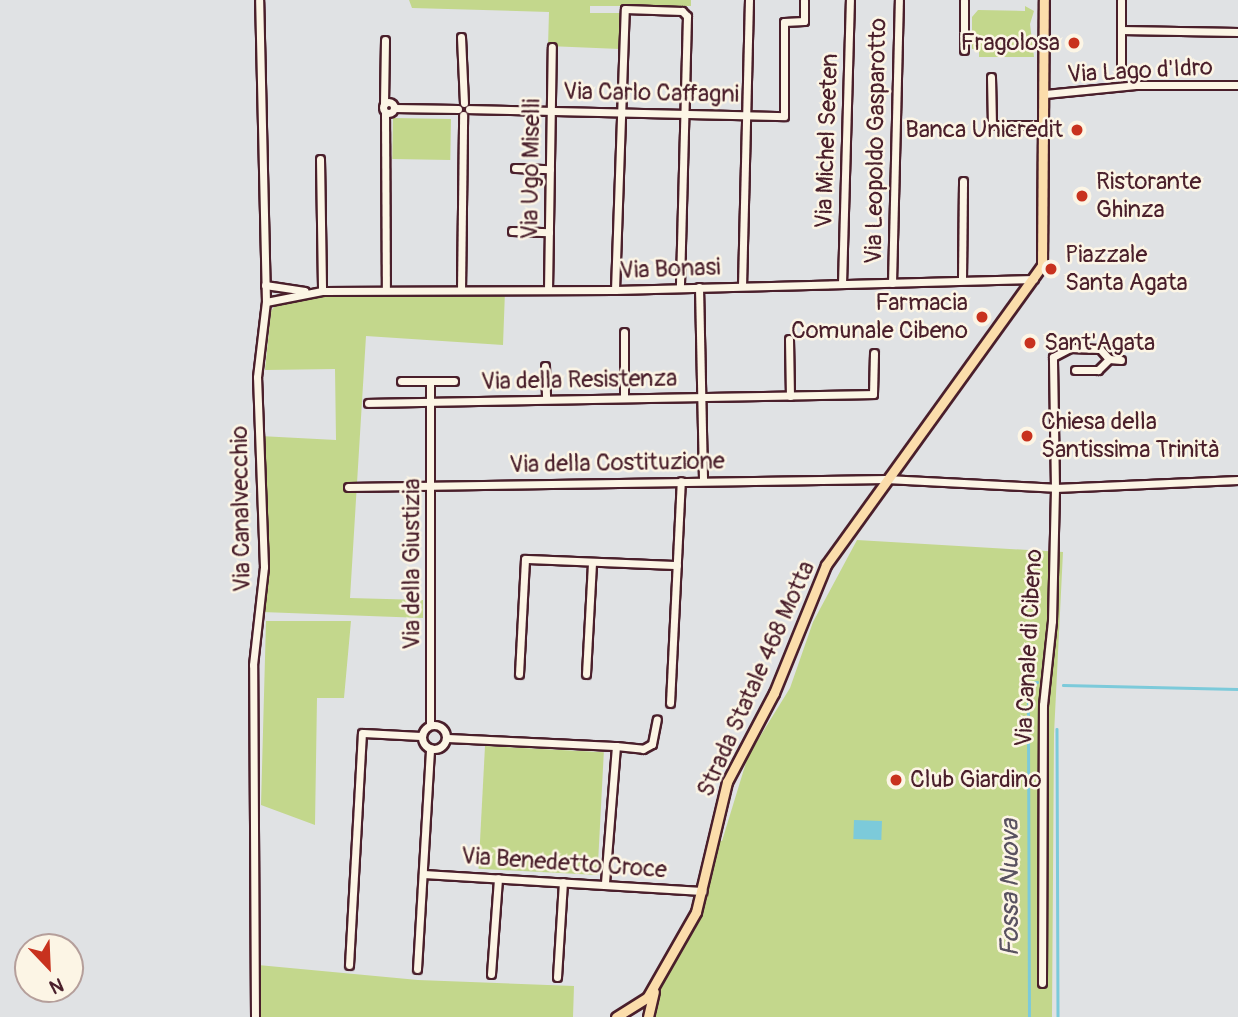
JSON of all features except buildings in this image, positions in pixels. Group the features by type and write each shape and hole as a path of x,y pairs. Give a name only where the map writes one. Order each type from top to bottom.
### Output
{"main road":[{"name":"Strada Statale 468 Motta","path":"656,985 702,891 718,812 734,766 774,693 826,565 886,479 1035,279 1046,251 1044,0"},
{"path":"616,1017 638,1008 656,985"},
{"path":"648,1017 656,985"}],"street":[{"name":"Via Canalvecchio","path":"255,1017 253,665 264,566 257,377 266,302 259,0"},
{"path":"742,286 749,0"},
{"name":"Via Carlo Caffagni","path":"384,108 783,116 784,22 804,21 804,0"},
{"name":"Via Michel Seeten","path":"842,284 850,0"},
{"name":"Via Leopoldo Gasparotto","path":"892,283 899,0"},
{"path":"964,0 964,50"},
{"path":"1121,0 1121,70"},
{"path":"615,290 619,111 625,9 685,13 680,287"},
{"path":"1121,30 1238,32"},
{"path":"461,37 464,109 461,290"},
{"path":"385,40 386,290"},
{"name":"Via Ugo Miselli","path":"548,290 552,47"},
{"path":"991,77 992,125 1045,125"},
{"name":"Via Lago d'Idro","path":"1045,94 1136,85 1238,85"},
{"path":"320,159 321,291"},
{"path":"515,168 550,169"},
{"path":"962,279 963,181"},
{"path":"512,231 549,232"},
{"name":"Via Bonasi","path":"265,285 306,291 615,290 1035,279"},
{"path":"699,287 703,480"},
{"name":"Via Bonasi","path":"266,302 306,291"},
{"path":"624,332 624,398"},
{"path":"789,339 790,396"},
{"name":"Via Canale di Cibeno","path":"1042,983 1043,705 1052,621 1055,488 1053,357 1070,348 1100,349 1110,359"},
{"name":"Via della Resistenza","path":"368,402 873,394 874,353"},
{"path":"1076,370 1098,370 1110,359 1121,360"},
{"path":"545,366 546,400"},
{"path":"401,381 454,381"},
{"name":"Via della Giustizia","path":"430,381 430,725"},
{"name":"Via della Costituzione","path":"348,487 886,479 1055,488 1238,480"},
{"path":"670,703 681,481"},
{"path":"519,674 524,559 677,565"},
{"path":"586,674 592,562"},
{"path":"446,738 643,748 652,744 657,719"},
{"path":"422,736 430,725 443,729 446,738"},
{"path":"349,965 362,733 422,736"},
{"path":"417,969 430,748 422,736"},
{"path":"430,748 440,747 446,738"},
{"path":"605,884 616,746"},
{"name":"Via Benedetto Croce","path":"423,874 702,891"},
{"path":"491,974 498,878"},
{"path":"557,977 563,882"}],"green space":[{"path":"409,0 691,0 691,6 590,6 590,13 621,13 620,49 548,46 549,12 412,8"},
{"path":"1025,6 1034,11 1030,24 1034,57 979,57 979,50 972,49 972,17 978,10 1025,11"},
{"path":"393,118 451,119 450,160 392,159"},
{"path":"505,291 503,345 366,336 350,598 423,600 423,618 262,612 260,436 336,440 335,369 265,370 271,311 278,302 322,292"},
{"name":"Club Giardino","path":"857,540 1063,552 1054,734 1052,1017 650,1017 639,1005 696,904 709,840 722,841 748,756 790,688 813,622"},
{"path":"266,621 351,621 344,698 317,698 315,825 261,805"},
{"path":"485,746 604,752 597,875 479,869"},
{"path":"258,965 418,980 574,986 573,1017 260,1017"}],"water":[{"path":"854,820 882,821 881,840 853,839"}],"waterway":[{"name":"Fossa Nuova","path":"1029,1017 1028,691 1029,683 1037,682"},
{"name":"Fossa Nuova","path":"1063,685 1238,689"},
{"path":"1057,729 1058,1017"}],"place":[{"name":"Fragolosa","path":"1074,43"},
{"name":"Banca Unicredit","path":"1077,130"},
{"name":"Ristorante Ghinza","path":"1082,196"},
{"name":"Piazzale Santa Agata","path":"1051,269"},
{"name":"Farmacia Comunale Cibeno","path":"982,317"},
{"name":"Sant'Agata","path":"1030,343"},
{"name":"Chiesa della Santissima Trinità","path":"1027,436"},
{"name":"Club Giardino","path":"896,780"}]}
